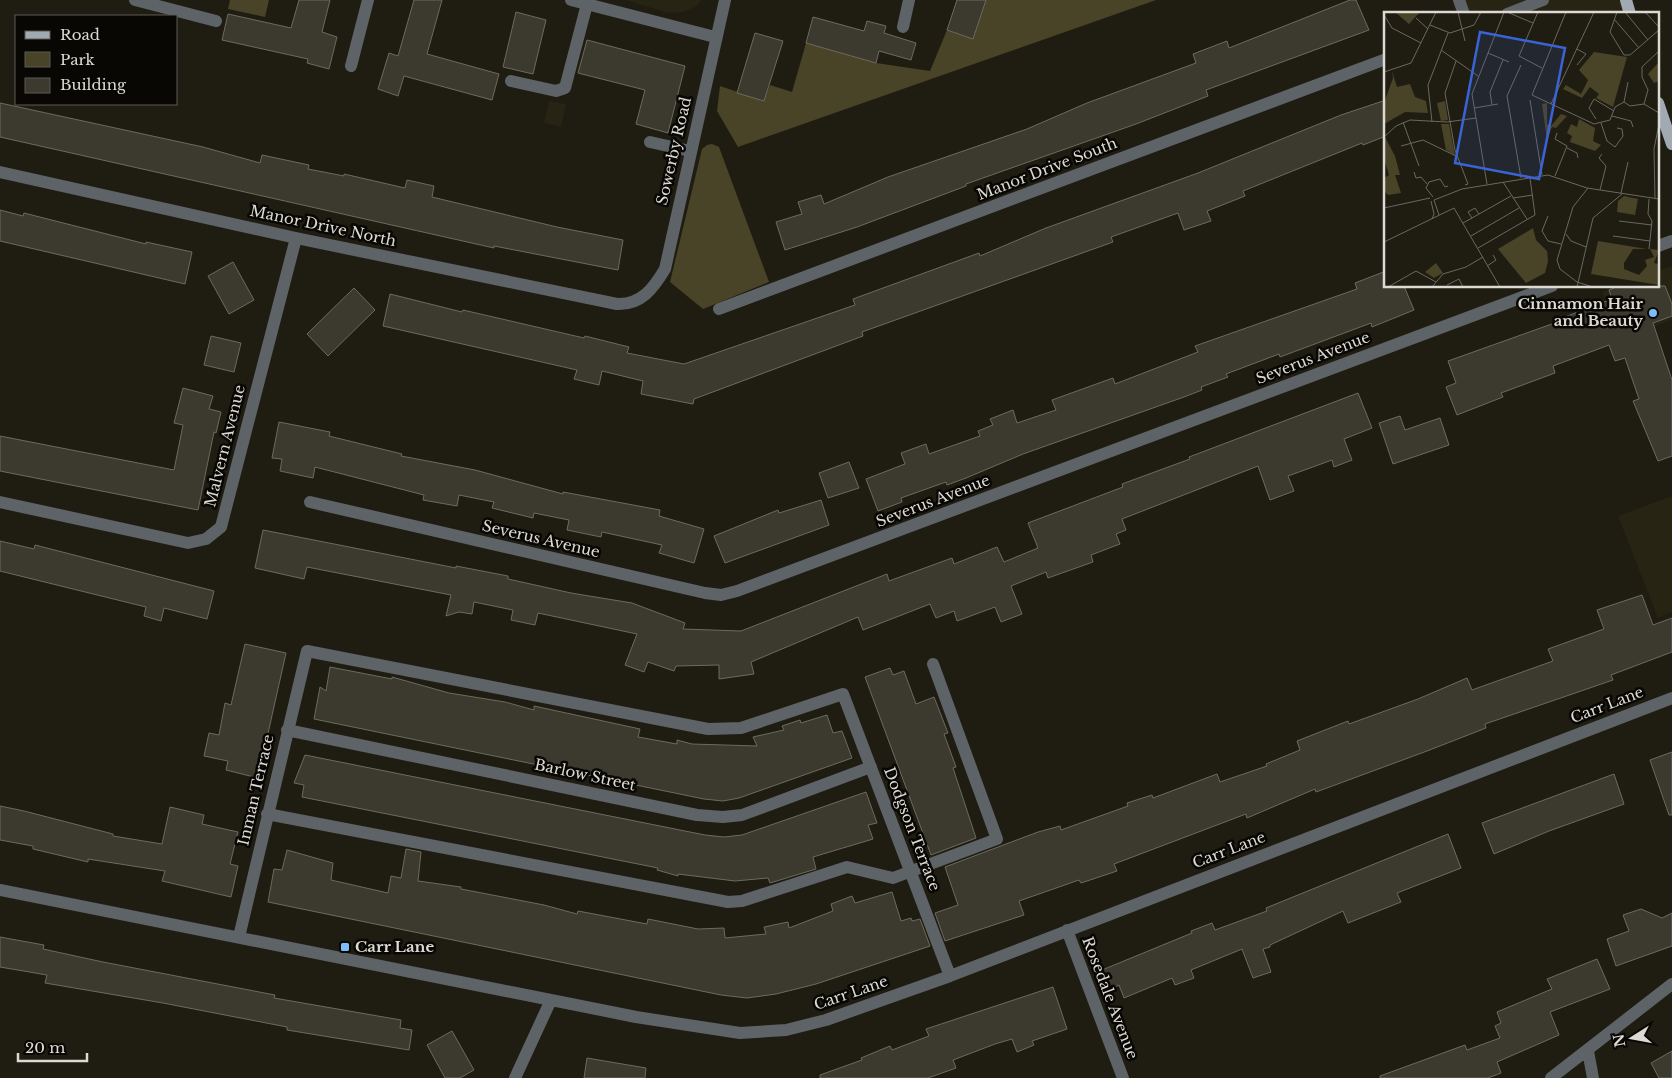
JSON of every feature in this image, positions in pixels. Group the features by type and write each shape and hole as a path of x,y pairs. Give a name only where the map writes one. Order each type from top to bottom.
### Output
{"main road":[{"path":"1660,107 1668,121 1672,144"}],"street":[{"path":"351,66 368,0"},
{"path":"571,0 715,37"},
{"name":"Sowerby Road","path":"638,301 655,287 665,269 715,37 725,0"},
{"path":"903,27 909,0"},
{"path":"1459,0 1463,12"},
{"path":"1512,12 1543,0"},
{"path":"142,1 216,20"},
{"path":"511,81 556,91 566,88 587,4"},
{"name":"Manor Drive South","path":"719,309 1384,60"},
{"path":"650,142 690,151"},
{"name":"Manor Drive North","path":"0,172 296,238 616,304 630,305 638,301"},
{"name":"Malvern Avenue","path":"0,502 188,543 206,539 221,528 296,238"},
{"path":"1660,245 1672,241"},
{"name":"Severus Avenue","path":"310,502 696,591 721,595 737,591 1547,288"},
{"name":"Dodgson Terrace","path":"307,651 708,729 741,728 843,694 950,976"},
{"name":"Inman Terrace","path":"239,938 307,651"},
{"path":"267,814 728,902 742,901 846,867 893,878 997,839 933,664"},
{"name":"Carr Lane","path":"0,890 550,1002 691,1027 740,1033 786,1030 826,1020 950,976 1672,698"},
{"name":"Barlow Street","path":"287,730 697,815 723,817 742,815 871,766"},
{"name":"Rosedale Avenue","path":"1067,930 1123,1078"},
{"path":"1551,1078 1672,984"},
{"path":"515,1078 550,1002"},
{"path":"1588,1051 1593,1078"}],"shaded area":[{"path":"626,0 702,0 695,7 683,12 668,13"},
{"path":"1456,0 1626,0 1629,12 1459,12"},
{"path":"549,101 566,104 561,127 544,123"},
{"path":"1672,266 1672,320 1623,338 1602,292 1612,288 1660,288 1660,270"},
{"path":"1672,496 1672,612 1658,618 1618,516"}],"green space":[{"path":"230,0 269,0 265,17 228,9"},
{"path":"986,0 1156,0 738,147 717,111 720,86 764,101 770,85 792,92 806,43 876,63 930,71 947,30 973,39"},
{"path":"712,144 719,147 769,282 703,309 670,282 702,149"}],"building":[{"path":"299,0 330,0 322,32 337,37 329,69 307,63 308,59 222,40 228,14 291,28"},
{"path":"414,0 442,0 427,54 499,74 492,100 404,76 398,96 378,89 389,53 398,56"},
{"path":"957,0 986,0 973,39 947,30"},
{"path":"1350,0 1356,0 1369,30 1206,90 1208,96 1136,124 966,184 966,186 857,227 785,250 776,222 802,214 798,202 821,195 824,204 888,177 1027,129 1087,103 1196,63 1193,54 1227,41 1229,48"},
{"path":"516,12 546,20 533,74 503,67"},
{"path":"813,17 864,31 867,21 886,26 884,33 916,43 911,60 879,51 876,63 806,43"},
{"path":"755,33 783,41 764,101 737,93"},
{"path":"587,40 685,66 668,133 636,124 645,90 578,73"},
{"path":"1384,101 1384,137 1363,145 1362,143 1243,191 1245,196 1207,211 1211,221 1184,230 1178,213 1111,237 1113,242 862,332 863,336 694,399 693,404 641,394 643,381 602,371 599,385 574,379 577,370 383,326 390,294 462,312 463,310 584,338 585,336 629,347 627,353 684,364 855,305 853,299 979,253 980,256 1046,228 1198,173 1341,115"},
{"path":"0,103 203,147 260,163 262,155 309,165 308,169 344,176 344,174 405,188 407,180 434,186 432,197 557,227 623,240 618,270 494,246 494,248 0,137"},
{"path":"0,210 23,216 24,213 146,244 146,242 192,252 185,284 0,241"},
{"path":"233,262 254,300 229,314 208,276"},
{"path":"1384,272 1384,288 1405,288 1414,310 1372,327 1371,323 1280,357 1279,354 1226,374 1228,377 1201,387 1202,390 1023,454 947,485 946,482 901,498 902,502 878,511 866,479 905,464 901,453 926,444 929,454 980,436 978,431 993,425 990,419 1013,410 1017,423 1056,410 1052,400 1113,378 1115,384 1198,352 1195,346 1357,289 1355,283"},
{"path":"1660,286 1665,286 1672,304 1672,316 1653,323 1672,380 1672,456 1658,461 1633,401 1639,399 1625,358 1615,361 1609,345 1553,366 1555,373 1501,393 1503,397 1457,415 1446,387 1456,383 1448,361 1563,320 1562,318 1612,299 1609,290 1614,288 1660,288"},
{"path":"354,288 375,310 328,356 307,334"},
{"path":"211,336 241,343 234,372 204,365"},
{"path":"183,388 213,396 209,409 221,412 216,433 214,432 198,510 0,471 0,436 174,470 183,425 174,423"},
{"path":"1358,393 1372,428 1344,439 1352,460 1334,467 1332,460 1288,476 1294,491 1270,500 1258,466 1122,519 1126,530 1116,534 1120,544 1091,555 1093,562 1048,578 1046,572 1011,586 1022,614 1001,622 995,607 957,621 954,611 936,618 930,604 863,630 858,617 751,662 754,674 719,679 719,665 676,666 674,671 648,662 644,672 625,665 637,634 538,613 535,625 511,620 513,610 474,602 472,614 459,612 446,616 451,595 307,567 304,579 255,568 263,530 456,568 456,566 508,576 508,579 571,593 632,603 685,623 683,629 741,631 887,574 889,581 952,558 954,564 997,547 1004,562 1038,548 1028,523 1123,487 1122,484 1190,459 1189,457"},
{"path":"1400,416 1405,430 1440,418 1449,445 1393,464 1379,423"},
{"path":"279,422 330,432 329,436 402,454 401,456 475,470 563,494 563,492 660,510 659,516 704,529 694,563 659,553 662,545 602,532 601,537 567,530 569,520 534,513 533,518 492,508 494,502 459,495 457,506 423,500 424,495 315,467 313,478 280,471 282,459 272,458"},
{"path":"849,462 859,488 828,498 819,473"},
{"path":"821,500 829,525 725,563 714,536 778,510 779,513"},
{"path":"0,541 34,549 35,545 214,591 207,619 164,608 161,621 144,616 146,607 0,571"},
{"path":"1642,595 1653,625 1672,618 1672,652 1611,675 1613,680 1485,724 1486,728 1427,751 1316,792 1315,789 1247,818 1246,814 1114,864 1117,871 1081,883 1079,880 1019,901 1024,915 945,941 935,913 958,905 945,867 1038,832 1060,826 1061,830 1128,806 1127,803 1152,795 1153,798 1217,774 1220,782 1267,766 1266,764 1300,750 1297,741 1348,721 1349,724 1418,699 1467,678 1472,690 1553,661 1548,649 1604,629 1597,610"},
{"path":"245,644 286,653 258,778 226,770 228,761 204,756 209,733 219,735 225,703 231,705"},
{"path":"330,667 392,679 392,677 449,693 505,702 534,710 534,706 640,729 638,737 677,744 677,740 692,744 757,746 753,737 784,730 782,726 800,720 801,723 827,715 833,733 842,731 852,758 739,798 723,801 704,799 314,719 320,687 326,691"},
{"path":"890,668 893,675 904,671 916,704 934,697 948,733 944,734 956,767 953,768 976,838 931,855 865,677"},
{"path":"1672,752 1672,815 1669,815 1650,760"},
{"path":"305,755 705,835 724,837 742,835 866,792 877,823 868,825 873,839 813,857 816,869 770,883 768,878 735,881 678,874 678,876 657,870 658,868 302,797 304,785 294,783"},
{"path":"1614,774 1624,804 1549,831 1494,854 1482,823"},
{"path":"0,806 113,834 113,836 162,844 170,807 204,815 202,824 238,832 230,864 238,866 231,897 162,881 165,871 88,859 88,862 33,849 33,846 0,840"},
{"path":"1448,834 1461,868 1397,893 1401,902 1348,923 1343,911 1270,945 1270,947 1263,949 1271,972 1253,978 1242,949 1191,970 1194,978 1175,985 1172,978 1124,998 1119,985 1110,989 1102,970 1212,923 1215,930 1267,911 1266,908"},
{"path":"406,849 421,852 418,881 461,887 461,889 544,905 577,914 578,911 647,924 648,919 698,929 724,928 725,938 766,934 764,927 788,922 789,928 833,911 831,904 852,896 855,903 892,892 901,921 911,918 912,921 920,919 930,946 816,984 776,994 747,998 721,995 268,902 274,869 282,870 287,850 333,863 331,880 388,893 391,876 401,878"},
{"path":"1641,909 1662,918 1672,913 1672,946 1616,966 1607,939 1629,931 1623,915"},
{"path":"0,937 44,945 43,949 103,962 275,995 274,998 401,1020 400,1028 412,1030 409,1050 287,1030 287,1027 45,983 47,975 0,967"},
{"path":"1597,959 1610,989 1550,1012 1559,1035 1497,1062 1501,1073 1488,1078 1380,1078 1380,1076 1465,1045 1467,1050 1500,1038 1495,1026 1501,1023 1497,1012 1552,989 1547,979"},
{"path":"1053,987 1067,1029 1032,1041 1034,1045 1017,1052 1012,1039 953,1060 956,1068 928,1078 820,1078 820,1075 862,1060 861,1058 890,1046 892,1050 929,1036 926,1029"},
{"path":"452,1031 474,1070 460,1078 445,1078 427,1045"},
{"path":"1672,1051 1672,1078 1659,1078 1651,1063"},
{"path":"587,1058 646,1068 645,1078 584,1078"}],"place":[{"name":"Cinnamon Hair and Beauty","path":"1653,313"},
{"name":"Carr Lane","path":"345,947"}]}
